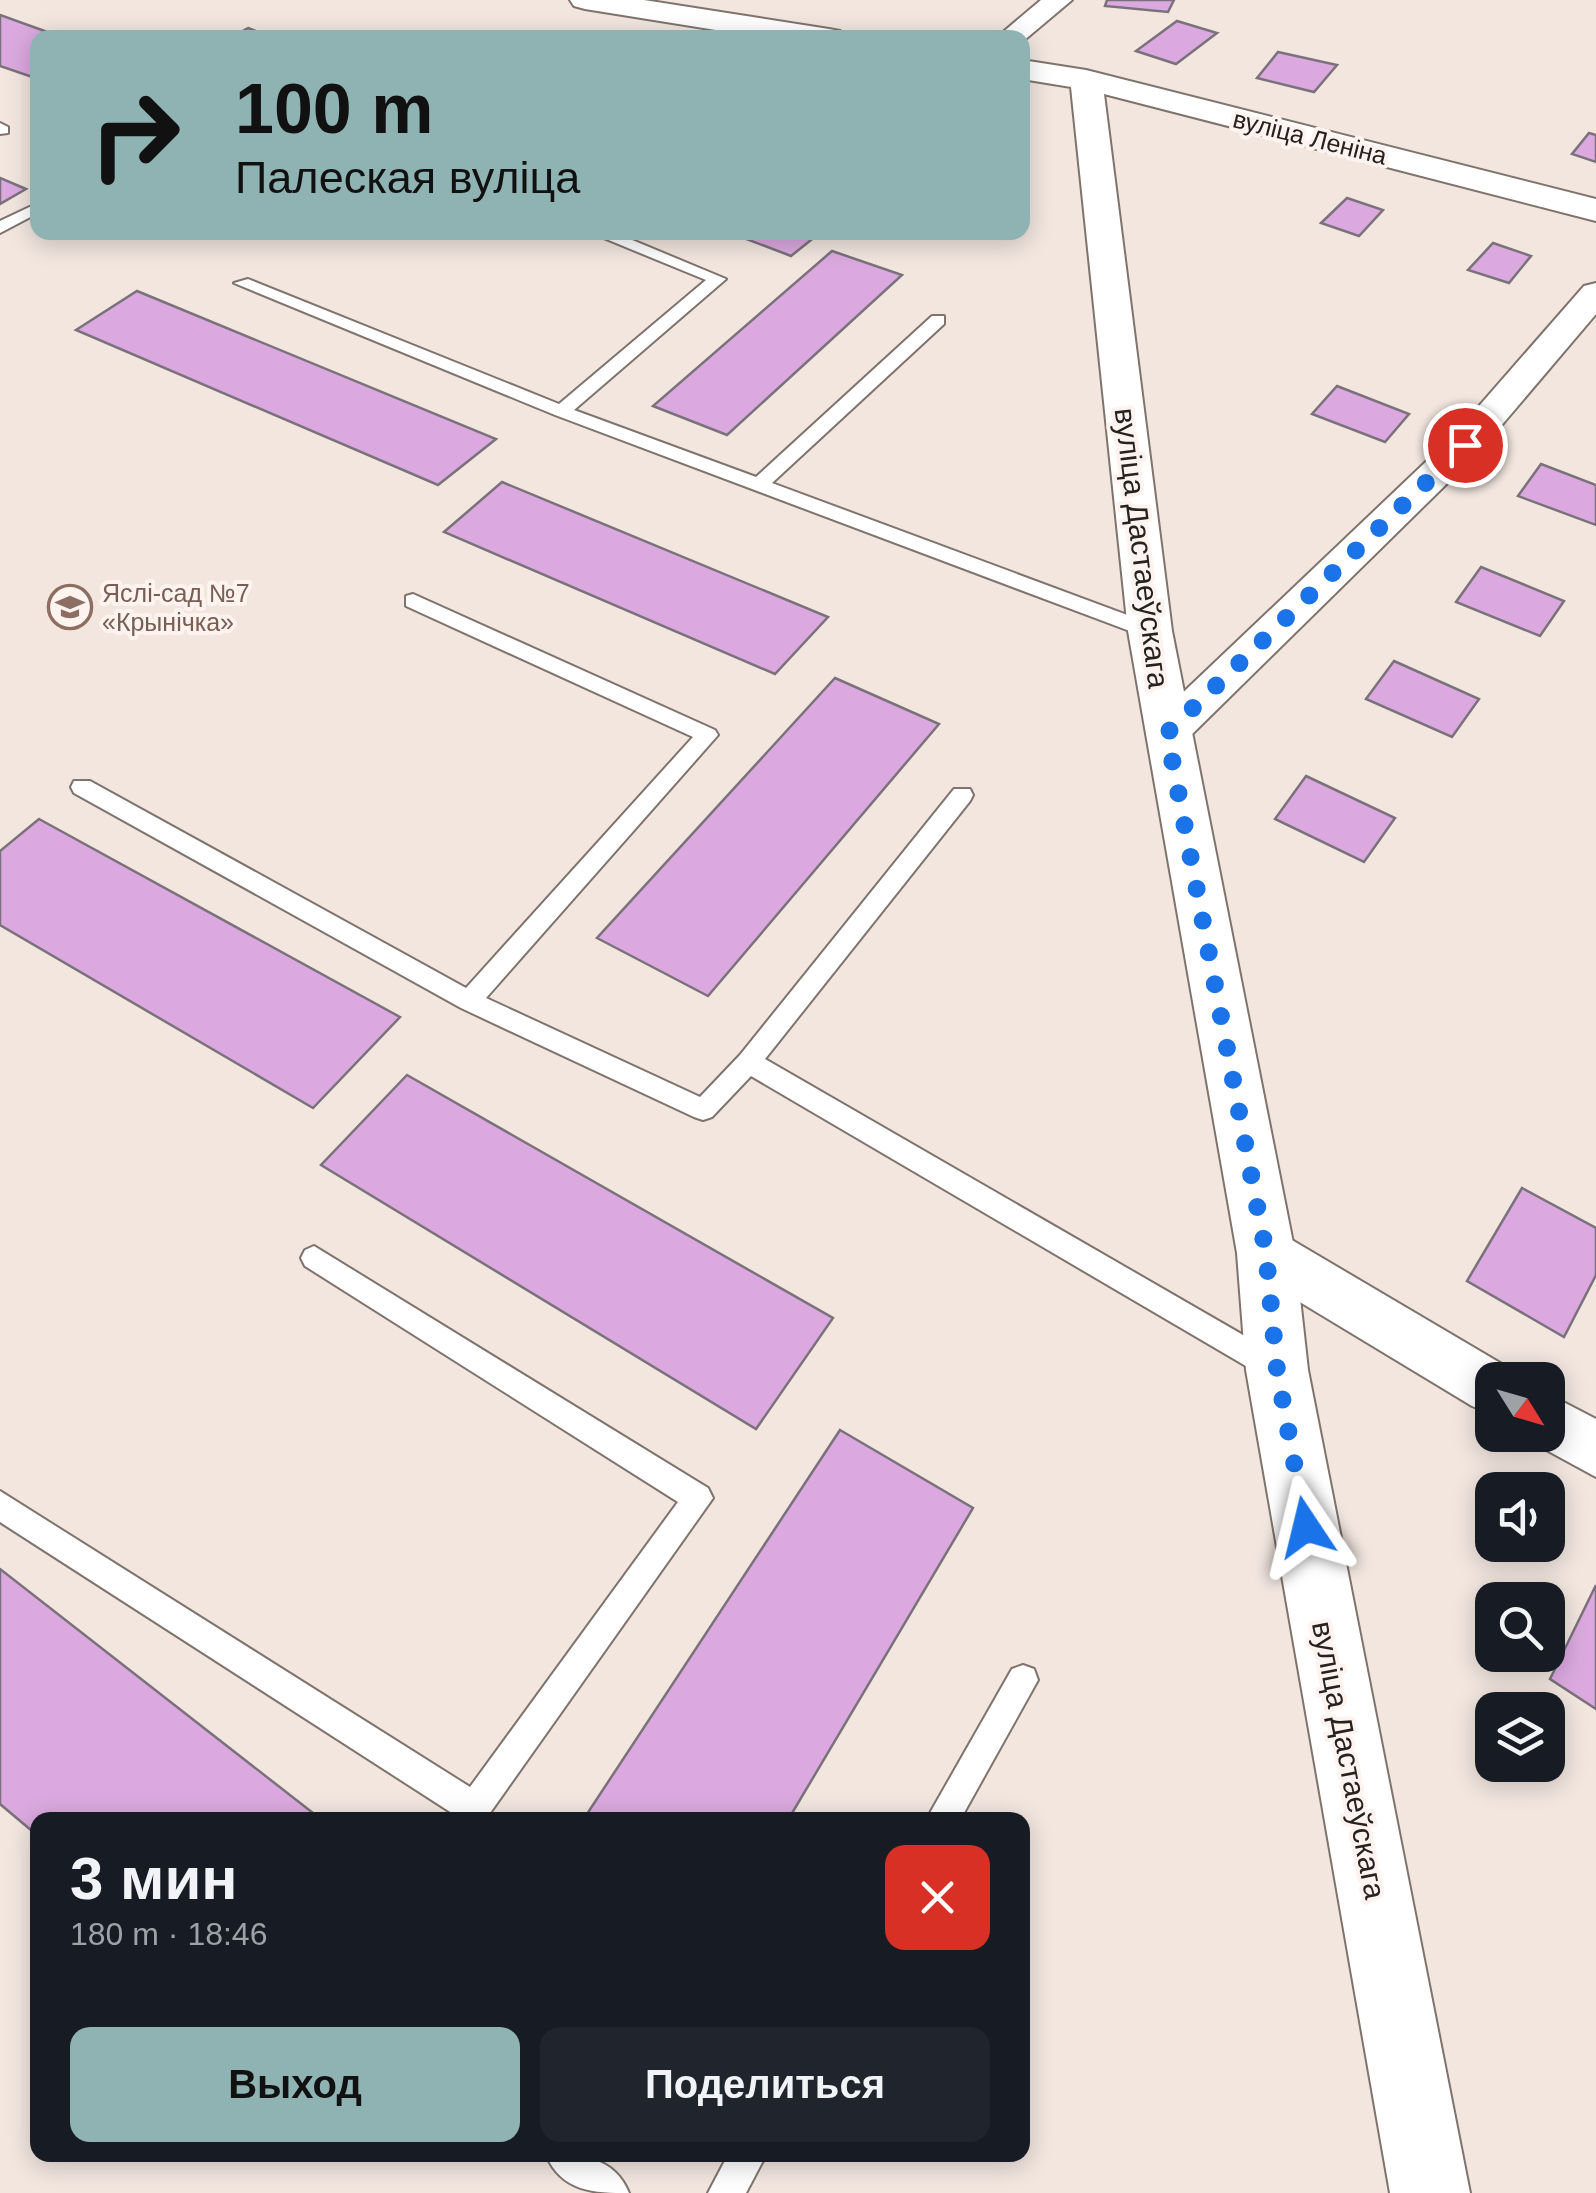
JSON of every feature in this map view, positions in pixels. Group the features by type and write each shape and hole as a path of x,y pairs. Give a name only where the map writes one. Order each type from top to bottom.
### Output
{"street":[{"path":"585,0 778,30"},
{"path":"1020,30 1058,0"},
{"name":"вуліца Леніна","path":"1030,70 1086,80 1596,210"},
{"name":"вуліца Дастаеўскага","path":"1086,80 1150,631 1266,1253 1277,1370 1430,2193"},
{"path":"1167,733 1465,445 1596,293"},
{"path":"1266,1253 1475,1378"},
{"path":"1565,1431 1596,1450"}],"lane":[{"path":"0,228 30,210"},
{"path":"561,411 718,279 618,240"},
{"path":"242,283 561,411 1150,631"},
{"path":"758,486 938,320"},
{"path":"413,601 707,735 469,1000"},
{"path":"82,786 469,1000 702,1110 749,1062 962,795"},
{"path":"749,1062 1277,1370"},
{"path":"314,1258 698,1498 472,1812"},
{"path":"0,1504 468,1812"},
{"path":"947,1812 1023,1680"},
{"path":"573,2162 611,2193"},
{"path":"726,2193 744,2162"}],"building":[{"path":"1107,0 1174,0 1168,12 1105,6"},
{"path":"0,15 42,30 30,30 30,76 0,66"},
{"path":"1177,21 1217,33 1176,64 1136,51"},
{"path":"1278,52 1337,65 1314,92 1257,78"},
{"path":"1589,133 1596,135 1596,162 1572,154"},
{"path":"0,178 26,189 0,204"},
{"path":"1347,198 1383,210 1359,236 1321,223"},
{"path":"749,240 811,240 791,256"},
{"path":"1493,243 1531,256 1509,283 1468,270"},
{"path":"832,251 902,275 727,435 653,406"},
{"path":"137,291 496,439 438,485 76,330"},
{"path":"1337,386 1409,414 1385,442 1312,414"},
{"path":"1541,464 1596,485 1596,525 1518,496"},
{"path":"502,482 828,617 775,674 444,532"},
{"path":"1481,567 1564,601 1540,636 1456,602"},
{"path":"1394,661 1479,699 1452,737 1366,699"},
{"path":"835,678 939,724 708,996 597,938"},
{"path":"1306,776 1395,818 1364,862 1275,819"},
{"path":"39,819 400,1017 313,1108 0,925 0,851"},
{"path":"407,1075 833,1318 756,1429 321,1165"},
{"path":"1522,1188 1596,1228 1596,1275 1564,1337 1467,1281"},
{"path":"840,1430 973,1508 793,1812 588,1812"},
{"path":"0,1569 312,1812 30,1812 30,1829 0,1804"},
{"path":"1596,1585 1596,1709 1550,1679 1553,1672 1565,1672 1565,1648"}],"place":[{"name":"Яслі-сад №7 «Крынічка»","path":"70,607"}],"route":[{"path":"1306,1527 1277,1370 1266,1253 1167,733 1465,445"}]}
